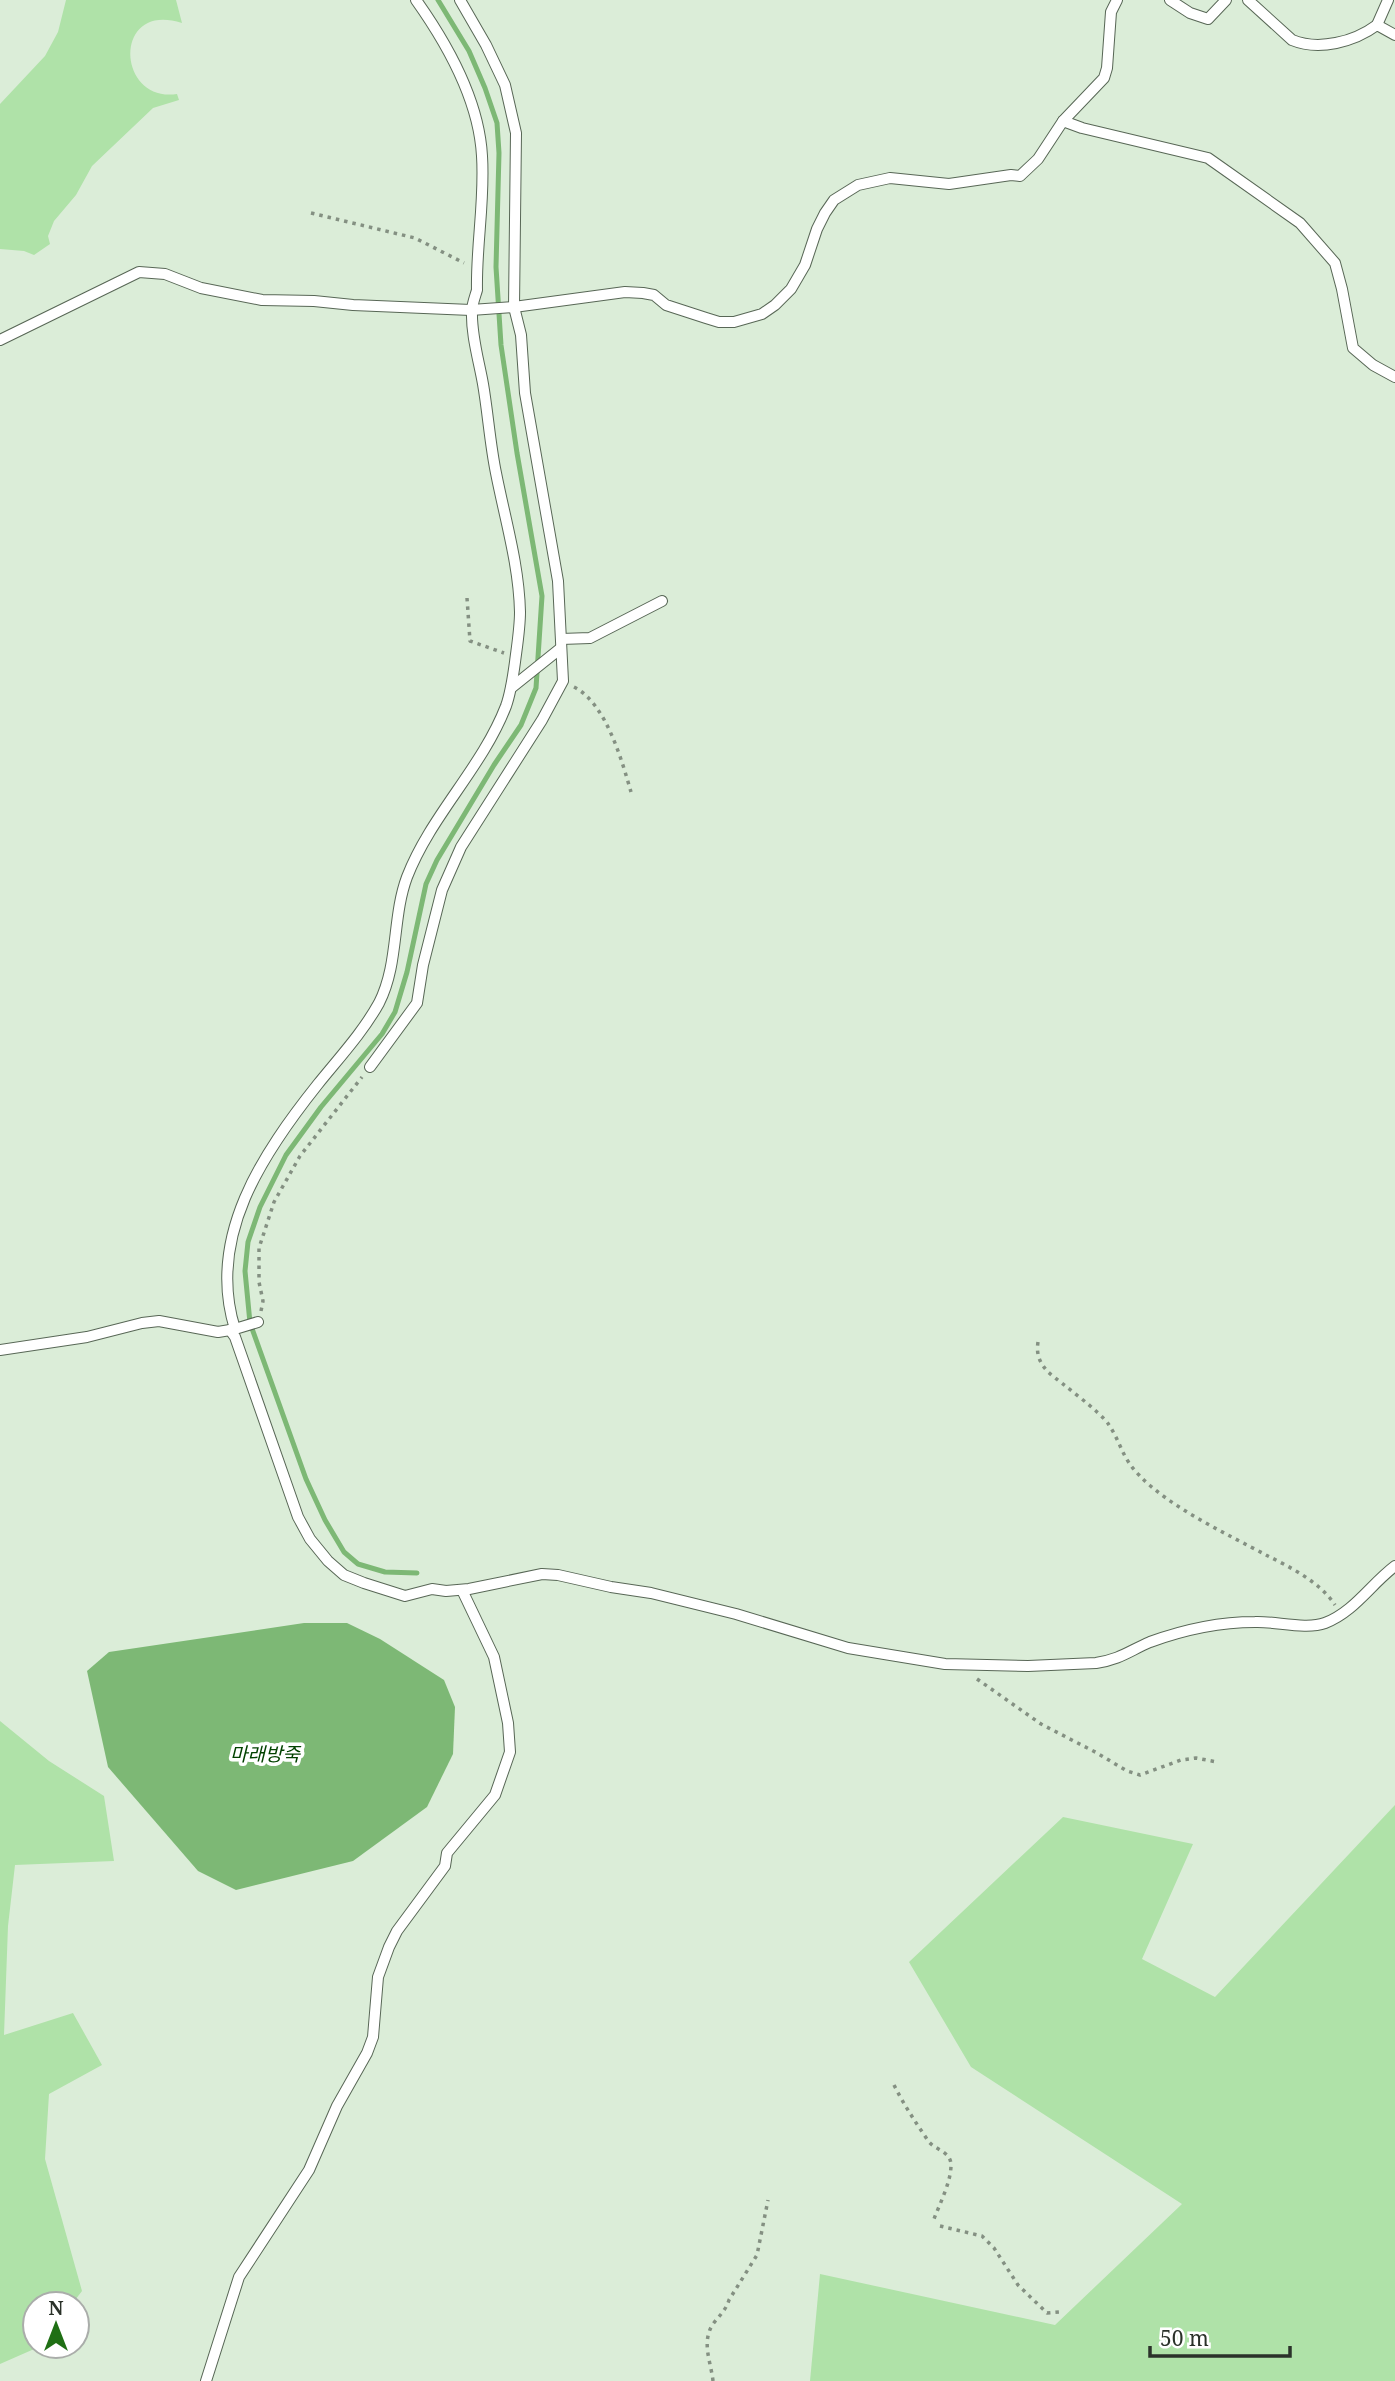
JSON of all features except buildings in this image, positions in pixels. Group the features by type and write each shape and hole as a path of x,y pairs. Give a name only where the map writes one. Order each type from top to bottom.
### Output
{"lane":[{"path":"416,0 438,33 460,78 476,125 482,164 477,290 471,310 520,614 511,688 499,723 432,830 407,878 397,918 389,973 379,1002 279,1138 253,1179 242,1202 233,1235 228,1274 228,1307 235,1337 298,1517 310,1539 344,1575 405,1596 432,1589 462,1590 542,1574 558,1575 651,1593 736,1614 848,1648 945,1664 1028,1666 1096,1663 1112,1661 1146,1644 1187,1631 1255,1622 1315,1624 1337,1617 1395,1566"},
{"path":"370,1068 417,1003 442,890 461,847 542,720 563,681 558,581 525,393 521,335 514,307 516,134 505,85 460,0"},
{"path":"0,340 139,272 165,274 201,288 262,300 471,310 625,292 654,295 666,305 719,322 748,319 775,305 791,289 805,265 825,213 834,200 846,191 890,177 949,184 1010,175 1020,176 1038,159 1063,121 1104,78 1111,12 1117,0"},
{"path":"1170,0 1190,13 1208,19 1226,0"},
{"path":"1248,0 1292,40 1310,45 1334,43 1377,25 1388,0"},
{"path":"1377,25 1395,35"},
{"path":"1063,121 1208,158 1300,223 1335,263 1353,348 1373,365 1395,377"},
{"path":"511,688 561,644 590,638 662,601"},
{"path":"0,1350 87,1337 159,1321 219,1332 258,1322"},
{"path":"206,2381 239,2277 309,2170 337,2106 367,2053 373,2037 378,1977 389,1947 397,1931 445,1866 447,1853 495,1795 510,1752 508,1723 494,1657 462,1590"}],"path":[{"path":"311,213 415,238 462,263 477,260"},
{"path":"467,598 470,641 515,657"},
{"path":"563,681 579,689 608,727 622,759 631,792"},
{"path":"258,1322 263,1301 258,1282 259,1248 274,1202 300,1156 370,1068"},
{"path":"1038,1342 1040,1362 1048,1373 1109,1424 1119,1448 1139,1475 1154,1489 1204,1521 1283,1564 1321,1590 1336,1607 1330,1619"},
{"path":"976,1678 1041,1724 1140,1775 1181,1760 1196,1758 1216,1762"},
{"path":"894,2085 909,2114 931,2144 950,2159 950,2174 934,2219"},
{"path":"713,2381 706,2351 711,2327 727,2307 757,2255 768,2200"},
{"path":"940,2227 982,2236 994,2248 1029,2297 1046,2313 1059,2312"}],"shaded area":[{"path":"66,0 176,0 182,23 159,20 143,26 134,38 130,53 133,69 142,83 157,93 177,94 179,100 153,108 92,166 76,195 54,221 48,236 50,244 34,255 24,251 0,249 0,104 45,56 58,32"},
{"path":"0,1721 49,1761 104,1796 114,1861 15,1865 8,1926 4,2035 73,2013 102,2065 49,2094 45,2159 82,2290 21,2290 21,2355 0,2364"},
{"path":"1395,1805 1395,2381 810,2381 820,2274 1055,2325 1182,2204 971,2067 909,1962 1063,1817 1193,1844 1142,1959 1215,1997"}],"water":[{"name":"마래방죽","path":"304,1623 347,1623 380,1639 444,1680 455,1707 453,1754 427,1807 353,1861 236,1890 198,1871 108,1767 87,1671 109,1652"}],"waterway":[{"path":"417,1573 385,1572 358,1564 344,1552 325,1520 306,1479 250,1323 245,1271 248,1242 260,1207 286,1155 321,1107 382,1034 395,1012 407,972 426,884 437,860 521,725 536,688 542,596 501,345 496,267 499,153 497,123 469,51 438,0"}]}
